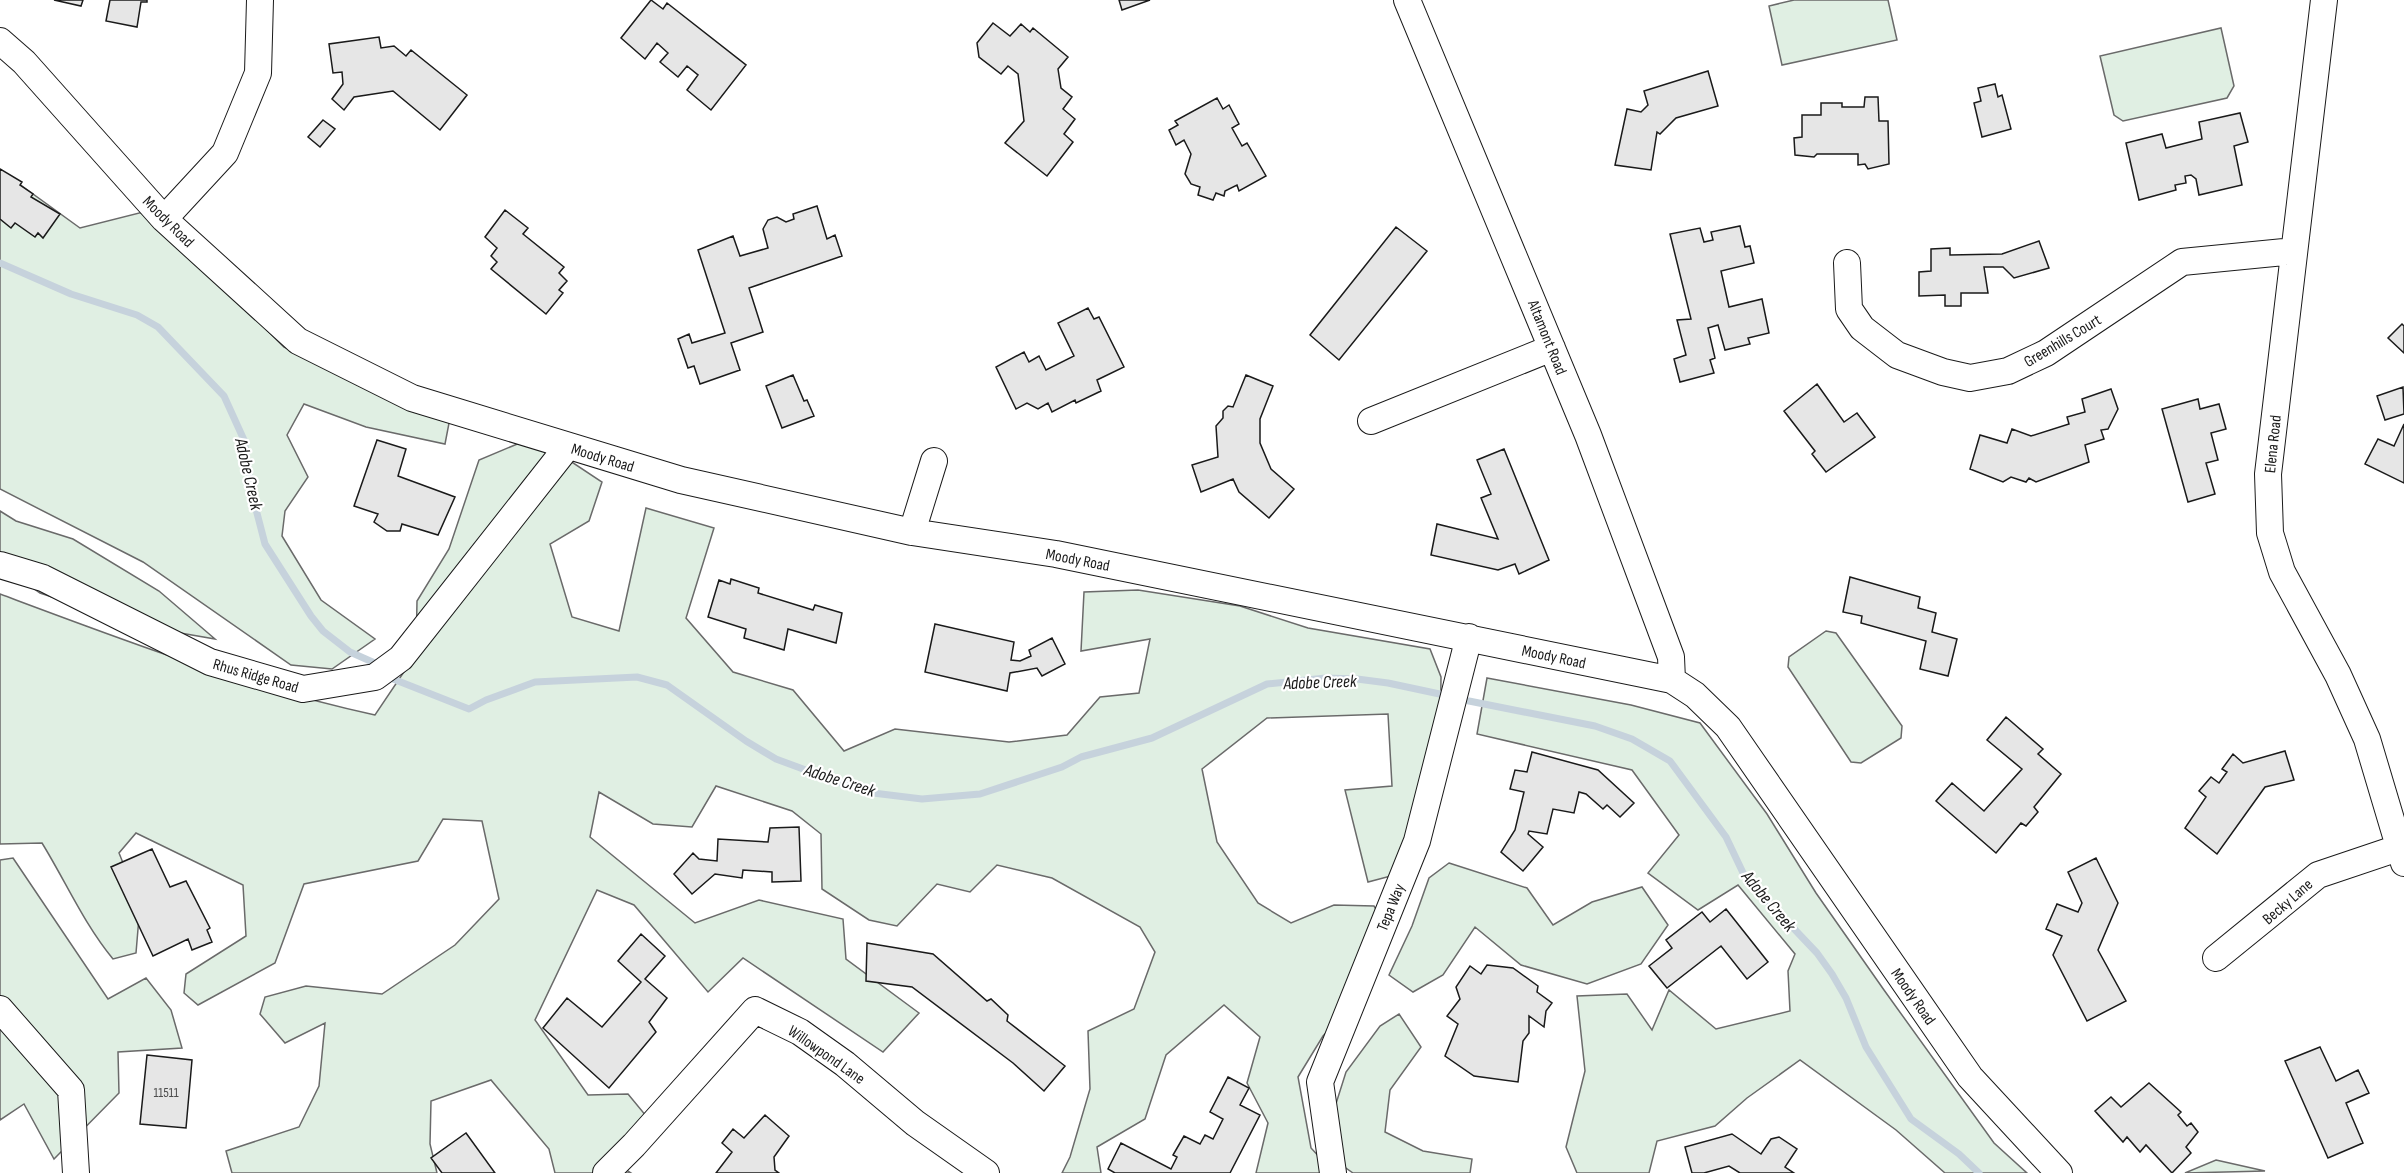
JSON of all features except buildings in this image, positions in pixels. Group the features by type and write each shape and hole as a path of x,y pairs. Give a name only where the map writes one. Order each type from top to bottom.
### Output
{"street":[{"path":"164,219 225,153 258,73 260,0"},
{"name":"Altamont Road","path":"1407,0 1552,348 1671,657 1672,680"},
{"name":"Elena Road","path":"2324,0 2268,474 2270,533 2282,572 2338,675 2367,739 2403,852"},
{"name":"Moody Road","path":"0,41 24,62 164,219 298,341 412,398 681,480 912,532 1056,554 1672,680 1695,695 1728,727 1970,1077 2059,1173"},
{"name":"Greenhills Court","path":"1847,263 1849,309 1862,328 1897,355 1943,372 1970,378 2008,371 2046,353 2182,262 2294,251"},
{"path":"1371,421 1552,348"},
{"name":"Rhus Ridge Road","path":"0,565 43,578 210,662 303,689 375,677 401,658 568,446"},
{"path":"912,532 934,461"},
{"name":"Tepa Way","path":"1333,1173 1320,1082 1417,841 1469,638"},
{"name":"Becky Lane","path":"2216,958 2318,875 2403,852"},
{"path":"0,1009 71,1090 76,1173"},
{"name":"Willowpond Lane","path":"606,1173 755,1010 800,1032 827,1051 915,1123 986,1173"}],"green space":[{"path":"1794,0 1888,0 1897,40 1782,65 1769,6"},
{"path":"2221,28 2234,86 2227,98 2123,121 2114,115 2100,56"},
{"path":"0,170 80,228 147,211 284,347 450,418 445,444 366,427 304,404 287,435 308,477 285,511 282,536 321,600 375,639 332,669 291,665 143,562 0,489"},
{"path":"534,437 602,482 589,521 550,544 572,617 619,631 646,508 714,528 686,618 733,672 793,690 844,751 895,729 1009,742 1067,735 1100,697 1139,693 1150,639 1081,651 1084,592 1138,590 1240,606 1308,628 1430,649 1441,677 1440,767 1406,872 1368,882 1345,790 1392,786 1388,714 1267,718 1202,769 1217,842 1258,903 1291,923 1334,905 1374,906 1386,925 1351,1007 1323,1036 1298,1077 1311,1148 1334,1173 1256,1173 1268,1123 1247,1083 1260,1037 1224,1005 1166,1055 1145,1119 1097,1147 1101,1173 1062,1173 1070,1157 1090,1089 1088,1031 1134,1009 1155,952 1140,927 1052,878 997,865 970,892 937,884 897,926 869,920 822,889 821,834 792,811 716,786 692,827 653,824 599,792 590,837 695,923 759,900 843,919 846,959 919,1013 883,1052 743,958 708,992 634,905 597,890 535,1020 588,1095 628,1094 647,1117 622,1167 631,1173 555,1173 549,1149 491,1080 431,1101 430,1144 437,1173 232,1173 226,1151 299,1127 319,1086 325,1023 285,1043 260,1014 265,997 306,986 382,994 455,945 499,899 482,821 443,819 418,861 304,884 275,963 198,1005 184,993 186,974 246,936 243,885 136,833 119,853 140,905 136,953 113,959 84,917 42,843 0,844 0,594 232,677 375,715 416,654 417,601 449,549 479,460"},
{"path":"0,511 16,521 73,539 159,591 215,639 140,626 40,593 0,564"},
{"path":"1826,631 1836,633 1902,726 1901,738 1861,763 1851,762 1788,667 1789,657"},
{"path":"1487,678 1631,705 1700,723 1767,814 1816,893 1994,1143 2027,1173 1945,1173 1896,1130 1800,1060 1747,1098 1715,1126 1657,1141 1649,1173 1577,1173 1566,1147 1585,1071 1577,996 1627,994 1652,1030 1669,990 1716,1029 1790,1011 1788,971 1795,954 1738,885 1698,910 1648,873 1679,835 1632,770 1477,734"},
{"path":"13,858 108,999 146,978 171,1010 182,1048 118,1052 119,1093 54,1159 24,1104 0,1120 0,860"},
{"path":"1449,863 1527,888 1553,925 1592,902 1642,887 1668,925 1641,964 1587,984 1521,965 1475,927 1443,975 1413,992 1389,975 1412,926 1429,878"},
{"path":"1399,1014 1421,1047 1390,1090 1385,1132 1423,1151 1472,1159 1470,1173 1353,1173 1336,1161 1333,1113 1346,1072 1380,1026"},
{"path":"2216,1160 2265,1171 2185,1173"}],"waterway":[{"name":"Adobe Creek","path":"0,263 71,294 137,315 158,327 224,396 244,440 252,494 265,544 323,631 350,652 377,664"},
{"name":"Adobe Creek","path":"388,677 469,709 486,700 535,682 637,677 667,685 746,741 776,759 865,792 922,799 980,794 1062,767 1081,757 1152,738 1267,684 1326,678 1357,679 1449,696"},
{"name":"Adobe Creek","path":"1469,701 1595,726 1632,739 1670,761 1726,837 1745,877 1817,953 1832,974 1846,998 1866,1047 1911,1119 1959,1154 1979,1173"}]}
